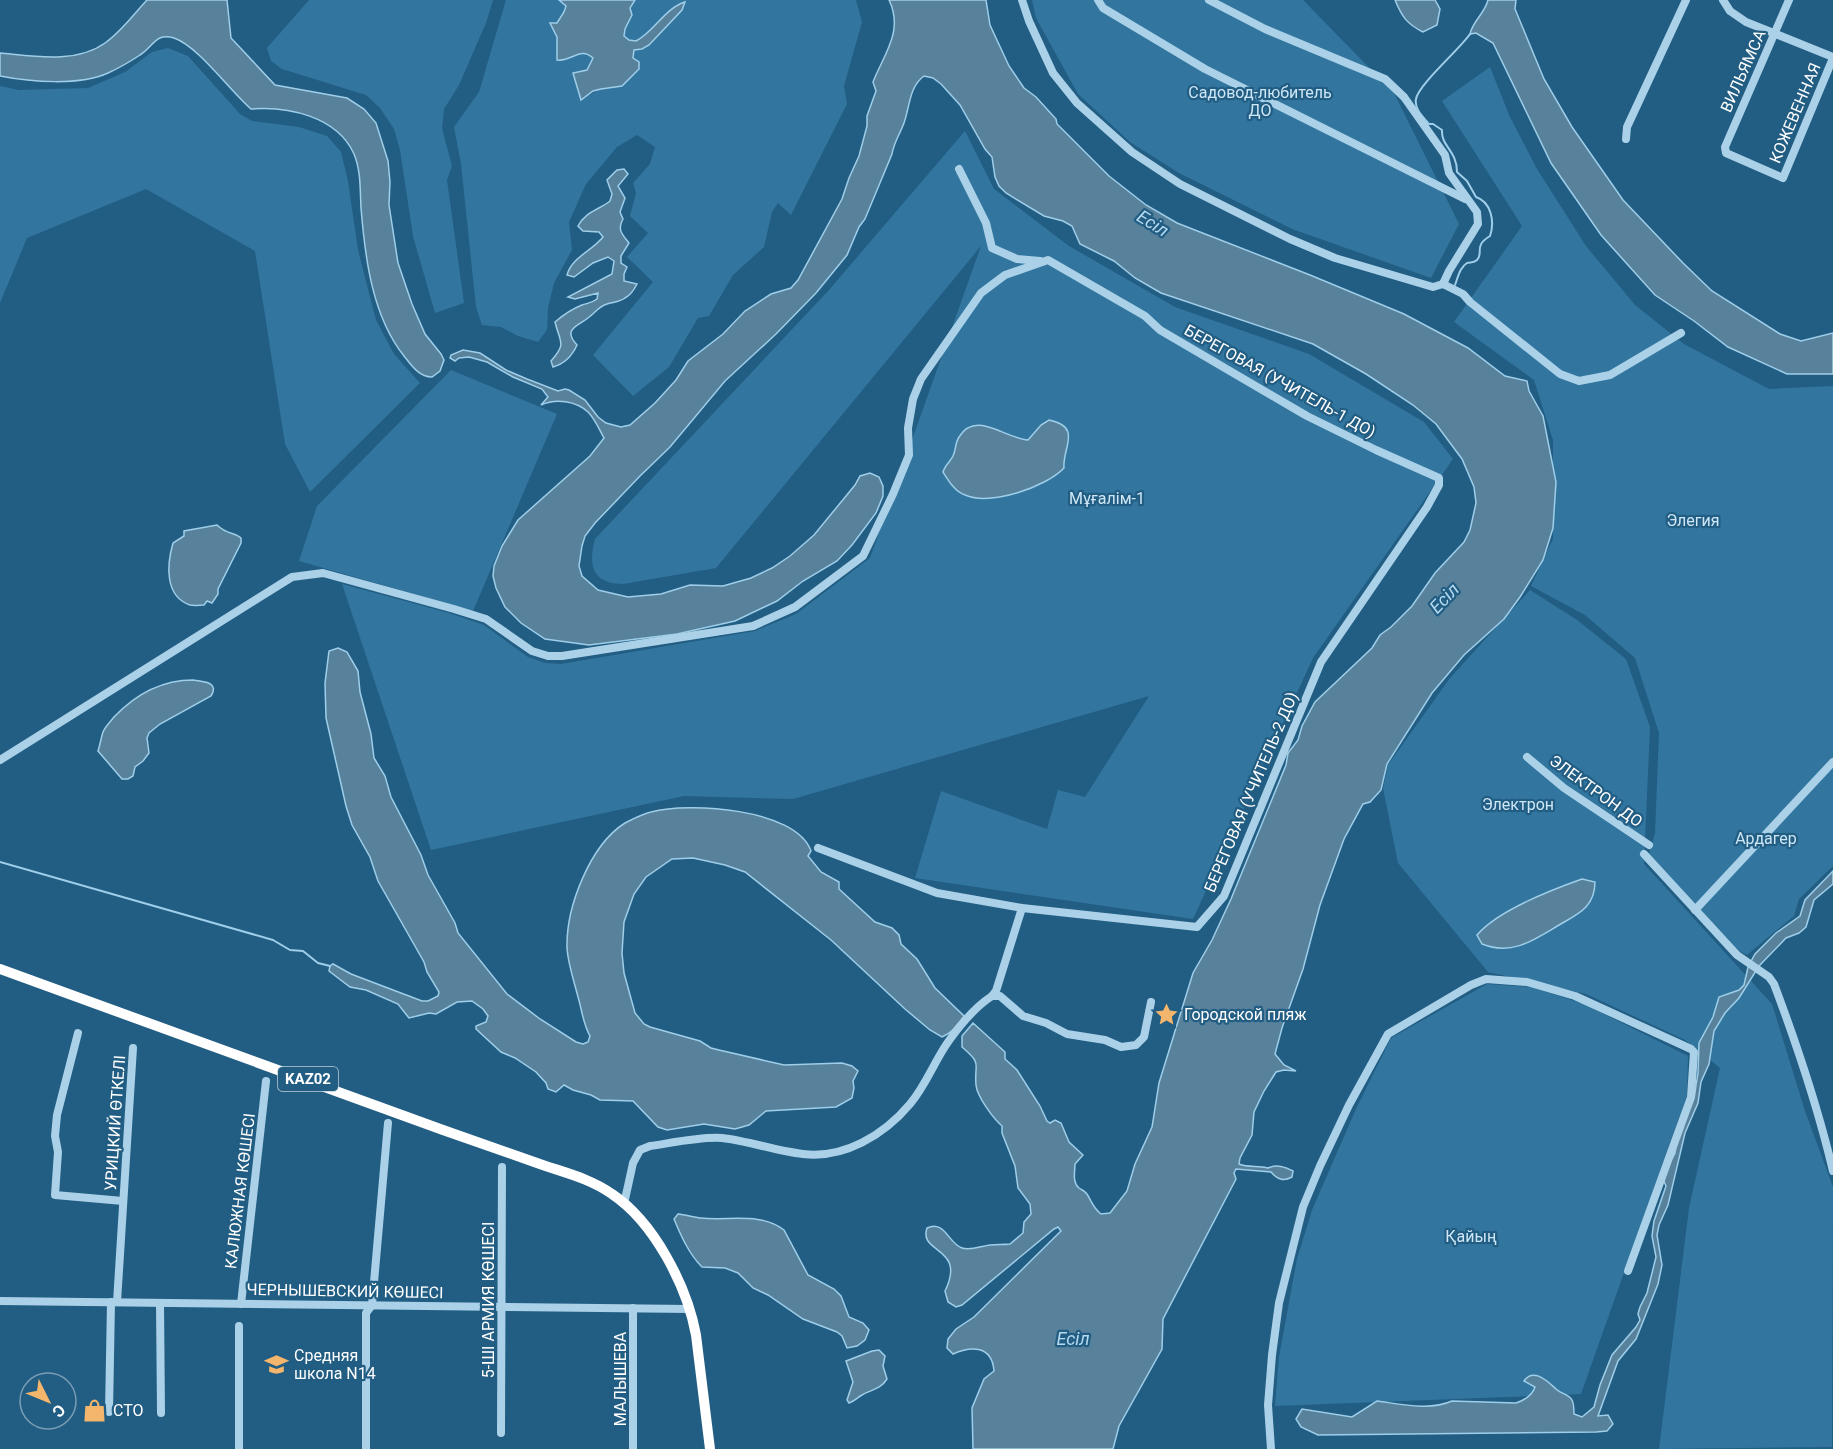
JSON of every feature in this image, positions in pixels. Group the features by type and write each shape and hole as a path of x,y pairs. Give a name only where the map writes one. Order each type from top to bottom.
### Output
{"highway":[{"name":"KAZ02","path":"0,969 579,1177 613,1194 650,1232 664,1253 690,1309 696,1335 710,1449"}],"street":[{"path":"1022,0 1053,73 1077,103 1132,152 1180,184 1290,239 1335,258 1433,287 1443,284 1463,294 1560,374 1579,381 1610,375 1681,333"},
{"path":"1098,0 1103,8 1205,69 1467,199"},
{"path":"1209,0 1265,29 1384,79 1404,97 1445,155 1449,173 1477,212 1478,224 1443,284"},
{"path":"1626,139 1627,127 1686,0"},
{"path":"1724,0 1739,18 1833,57"},
{"name":"ВИЛЬЯМСА","path":"1783,178 1726,153 1725,147 1789,0"},
{"name":"КОЖЕВЕННАЯ","path":"1783,178 1833,57"},
{"path":"959,169 986,223 992,248 1017,259 1046,261"},
{"path":"0,760 292,577 323,573 454,609 486,619 532,651 548,656 562,656 753,626 795,607 863,556 909,455 908,428 913,399 921,379 981,293 1005,275 1046,261"},
{"name":"БЕРЕГОВАЯ (УЧИТЕЛЬ-1 ДО)","path":"1046,261 1145,316 1160,330 1306,416 1439,478 1439,485 1427,507 1321,662"},
{"name":"БЕРЕГОВАЯ (УЧИТЕЛЬ-2 ДО)","path":"1022,908 1197,927 1224,896 1321,662"},
{"name":"ЭЛЕКТРОН ДО","path":"1527,757 1564,788 1649,845"},
{"path":"1695,910 1833,762"},
{"path":"624,1204 636,1155 640,1150 650,1146 721,1138 803,1154 820,1155 836,1153 861,1143 882,1130 910,1103 925,1083 948,1042 996,991 1022,908 937,893 818,848"},
{"path":"1644,854 1737,955 1774,984 1793,1034 1827,1144 1833,1172"},
{"path":"1270,1449 1268,1405 1279,1303 1304,1207 1320,1166 1349,1105 1388,1034 1471,986 1486,979 1527,982 1587,1001 1694,1052 1691,1096 1628,1271"},
{"path":"992,996 1000,996 1023,1016 1046,1023 1067,1034 1104,1040 1121,1047 1136,1045 1144,1037 1151,1002"},
{"name":"УРИЦКИЙ ӨТКЕЛІ","path":"78,1033 59,1105 56,1126 58,1152 55,1195 123,1201"},
{"name":"УРИЦКИЙ ӨТКЕЛІ","path":"109,1412 114,1302 133,1048"},
{"name":"КАЛЮЖНАЯ КӨШЕСІ","path":"240,1304 266,1081"},
{"path":"366,1449 366,1313 372,1305 388,1123"},
{"name":"5-ШІ АРМИЯ КӨШЕСІ","path":"501,1433 502,1167"},
{"name":"ЧЕРНЫШЕВСКИЙ КӨШЕСІ","path":"0,1301 690,1309"},
{"path":"160,1302 161,1413"},
{"name":"МАЛЫШЕВА","path":"633,1308 633,1449"},
{"path":"239,1326 239,1449"}],"green space":[{"path":"309,0 493,0 486,23 459,85 444,109 442,128 452,166 447,180 464,303 435,313 413,236 400,150 394,129 380,108 366,95 282,69 271,61 267,48"},
{"path":"506,0 559,0 566,6 557,23 550,23 557,37 557,60 580,54 593,58 591,65 576,80 579,94 587,96 601,89 622,86 639,69 633,58 634,50 642,49 678,4 648,33 636,41 629,41 624,34 635,0 856,0 862,22 844,86 847,104 791,215 778,203 772,212 764,247 733,275 709,316 698,318 669,367 633,396 593,355 653,282 627,257 648,233 630,216 636,193 633,183 650,164 655,147 637,135 617,147 586,184 569,222 572,250 554,283 548,308 547,330 538,342 518,336 501,327 482,325 476,307 461,164 454,127 479,92"},
{"name":"Садовод-любитель ДО","path":"1032,0 1303,0 1394,93 1459,224 1431,278 1292,229 1179,173 1130,142 1078,94 1036,18"},
{"path":"168,48 188,56 240,114 252,121 299,127 327,136 341,152 348,181 358,250 376,320 394,354 420,383 310,492 285,444 255,251 146,189 27,238 0,303 0,86 19,90 88,88 125,72 152,52"},
{"name":"Элегия","path":"1490,67 1510,117 1537,169 1586,246 1635,305 1684,344 1769,389 1833,386 1833,866 1799,899 1794,916 1747,955 1739,951 1649,854 1655,833 1659,733 1635,658 1585,615 1531,586 1553,539 1553,440 1534,380 1454,322 1522,226 1442,101"},
{"name":"Мұғалім-1","path":"965,131 994,189 1069,246 1175,307 1309,354 1424,422 1453,459 1313,658 1193,919 915,878 941,791 1047,829 1058,790 1085,797 1149,696 793,799 684,796 431,850 342,584 449,613 484,625 528,657 545,663 561,664 755,631 796,614 870,558 981,246 716,568 623,584 613,583 599,577 595,571 592,557 595,539 829,290"},
{"path":"451,370 557,414 473,611 299,561 317,506"},
{"name":"Электрон","path":"1530,590 1577,620 1626,659 1650,727 1644,864 1772,1004 1805,1111 1833,1187 1832,1447 1659,1449 1689,1208 1720,1068 1685,1040 1586,994 1488,972 1398,863 1383,788 1388,765 1450,678"},
{"name":"Қайың","path":"1487,984 1531,987 1584,1004 1688,1056 1687,1095 1581,1394 1275,1406 1279,1357 1297,1259 1312,1210 1356,1109 1391,1038"}],"water":[{"path":"147,0 227,0 231,38 275,85 347,98 364,109 376,123 388,161 389,205 398,263 425,334 444,360 440,371 432,377 416,370 393,340 384,323 377,305 368,266 356,160 346,141 323,122 310,116 280,109 251,109 193,50 174,38 168,37 155,41 144,52 125,64 97,77 55,82 0,76 0,53 54,57 94,50 116,34"},
{"path":"559,0 635,0 630,8 632,15 624,36 636,41 671,9 685,2 682,10 649,45 634,50 633,58 639,62 639,69 622,86 593,91 581,100 573,73 587,70 593,58 580,54 557,60 557,37 550,23 557,23 564,12 566,6"},
{"name":"Есіл","path":"889,0 986,0 990,25 1009,66 1024,88 1036,97 1056,119 1057,124 1109,176 1146,205 1177,223 1404,314 1468,348 1505,376 1527,381 1529,391 1543,416 1556,482 1553,528 1543,560 1504,619 1464,655 1432,693 1387,764 1381,790 1370,802 1363,804 1344,839 1320,905 1303,969 1275,1054 1284,1065 1296,1071 1276,1072 1264,1091 1254,1112 1252,1135 1239,1164 1268,1168 1284,1167 1293,1171 1292,1177 1283,1179 1271,1172 1236,1169 1234,1173 1236,1179 1163,1319 1162,1349 1119,1426 1113,1449 973,1449 972,1408 984,1379 994,1371 992,1362 985,1352 979,1350 973,1349 953,1354 947,1348 948,1339 956,1329 974,1317 1061,1231 1058,1227 1054,1229 962,1305 956,1307 948,1302 945,1291 950,1276 950,1266 947,1258 929,1242 926,1236 927,1228 933,1226 942,1229 957,1245 965,1249 1010,1244 1023,1233 1024,1222 1031,1214 1030,1204 1018,1188 1015,1166 1002,1133 1002,1126 986,1107 977,1090 976,1064 973,1057 962,1047 962,1036 973,1023 1005,1052 1005,1059 1017,1070 1047,1121 1050,1123 1055,1120 1061,1123 1069,1142 1083,1155 1075,1164 1075,1183 1086,1193 1101,1214 1110,1213 1127,1191 1135,1164 1152,1127 1159,1083 1193,973 1212,940 1231,899 1286,765 1288,753 1298,740 1302,726 1315,702 1372,648 1380,635 1412,606 1435,573 1464,542 1470,530 1476,503 1474,487 1462,459 1436,424 1413,405 1366,374 1313,344 1161,293 1135,278 1114,261 1080,244 1072,226 1044,216 1006,193 999,186 995,177 992,157 960,105 941,84 933,78 924,76 915,86 892,154 847,255 816,293 725,381 670,447 595,523 585,536 579,566 582,576 598,590 628,597 661,594 690,585 723,586 751,578 790,556 814,535 860,476 870,473 879,477 883,486 883,496 876,513 837,561 803,581 777,601 735,621 677,634 589,645 545,639 521,623 505,607 493,576 494,566 502,546 518,520 590,456 604,438 590,415 578,405 559,401 541,405 548,397 542,389 513,377 487,362 469,357 455,361 450,358 451,355 463,350 480,353 506,370 527,379 558,391 569,390 585,400 598,417 606,423 621,427 630,425 676,380 688,361 723,334 745,311 771,294 791,288 798,280 842,199 859,156 867,126 867,116 876,91 873,82 891,42 893,32 893,11"},
{"path":"1395,0 1435,0 1440,9 1437,25 1423,32 1417,29 1409,23"},
{"path":"1488,0 1516,0 1515,9 1544,79 1572,127 1623,200 1712,291 1780,334 1801,341 1833,333 1833,374 1787,374 1728,347 1655,295 1601,235 1551,163 1493,43 1476,33 1470,34"},
{"path":"624,169 628,174 618,186 625,198 620,212 623,219 620,229 629,243 621,256 621,263 627,267 624,281 637,284 627,297 602,306 573,328 571,335 577,345 575,349 564,362 553,367 551,361 561,346 555,322 575,308 597,299 598,293 575,299 568,297 612,274 614,261 608,257 593,263 574,277 567,275 573,263 603,237 599,232 583,231 578,226 589,214 610,201 612,194 607,180 617,170"},
{"path":"1049,420 1065,428 1068,439 1064,468 1045,482 1018,493 976,498 958,491 943,472 953,456 959,437 966,429 982,426 1028,440 1041,425"},
{"path":"217,525 239,536 241,543 212,603 207,601 204,605 190,605 182,601 172,587 169,560 173,543 184,536 184,531"},
{"path":"338,648 347,652 358,671 360,692 371,734 374,758 385,776 391,797 458,933 507,994 576,1042 583,1044 588,1042 590,1036 583,1017 567,948 571,914 582,878 601,846 612,833 641,815 668,809 714,809 739,812 764,817 785,825 801,837 811,851 808,856 821,872 839,882 839,889 875,922 892,928 899,935 901,944 917,959 935,988 964,1016 955,1028 942,1037 905,1009 831,940 745,872 693,858 672,859 646,877 634,894 624,922 622,953 624,973 635,1013 644,1024 650,1027 700,1041 719,1050 784,1065 842,1063 852,1066 858,1071 853,1081 852,1098 836,1107 766,1111 749,1125 735,1129 704,1124 667,1130 658,1127 633,1101 600,1100 564,1085 556,1092 548,1089 546,1083 536,1072 501,1052 476,1029 476,1026 486,1022 488,1016 472,1001 457,1002 436,1014 429,1013 409,1018 398,1004 366,990 350,987 329,971 330,966 333,964 351,974 422,1001 438,996 439,992 378,881 370,857 352,825 346,806 326,718 325,683 329,651"},
{"path":"193,680 212,685 211,696 160,724 149,733 147,738 149,753 135,767 133,776 122,779 98,751 106,726 122,709 150,690 171,683"},
{"path":"1833,871 1833,884 1814,900 1806,927 1799,933 1786,938 1759,966 1714,1031 1709,1064 1701,1082 1698,1103 1685,1133 1668,1205 1659,1225 1657,1235 1662,1265 1658,1284 1636,1339 1618,1361 1598,1416 1608,1415 1613,1424 1607,1431 1318,1435 1301,1427 1296,1419 1302,1409 1352,1417 1377,1401 1425,1406 1452,1401 1516,1403 1528,1397 1534,1390 1535,1387 1524,1381 1532,1375 1541,1377 1571,1398 1574,1414 1582,1417 1594,1407 1612,1355 1640,1320 1638,1314 1647,1293 1656,1257 1652,1236 1654,1221 1666,1186 1663,1179 1675,1153 1677,1140 1694,1098 1699,1043 1713,1017 1719,997 1739,990 1744,985 1748,967 1755,954 1776,933 1800,916 1805,900"},
{"path":"1582,879 1595,882 1594,891 1589,904 1573,917 1522,945 1503,948 1482,944 1477,935 1498,917 1526,902"},
{"path":"678,1214 711,1219 755,1219 775,1224 784,1230 808,1275 834,1289 841,1296 849,1317 863,1323 869,1330 865,1340 857,1346 847,1348 842,1336 837,1332 803,1319 768,1295 753,1288 738,1273 725,1268 702,1267 689,1251 674,1219"},
{"path":"879,1350 885,1356 883,1366 887,1379 879,1387 849,1403 847,1400 853,1382 846,1361"}],"waterway":[{"path":"1455,285 1463,267 1467,263 1476,261 1479,257 1480,246 1490,236 1492,218 1485,203 1476,197 1467,181 1457,172 1455,159 1444,141 1442,130 1429,124 1416,106 1416,99 1431,76 1470,34"},
{"path":"0,862 273,940 290,950 303,951 318,963 330,966"}],"place":[{"name":"Городской пляж","path":"1166,1014"},
{"name":"Средняя школа N14","path":"276,1364"},
{"name":"СТО","path":"95,1410"}],"park label":[{"name":"Ардагер","path":"1766,838"}]}
